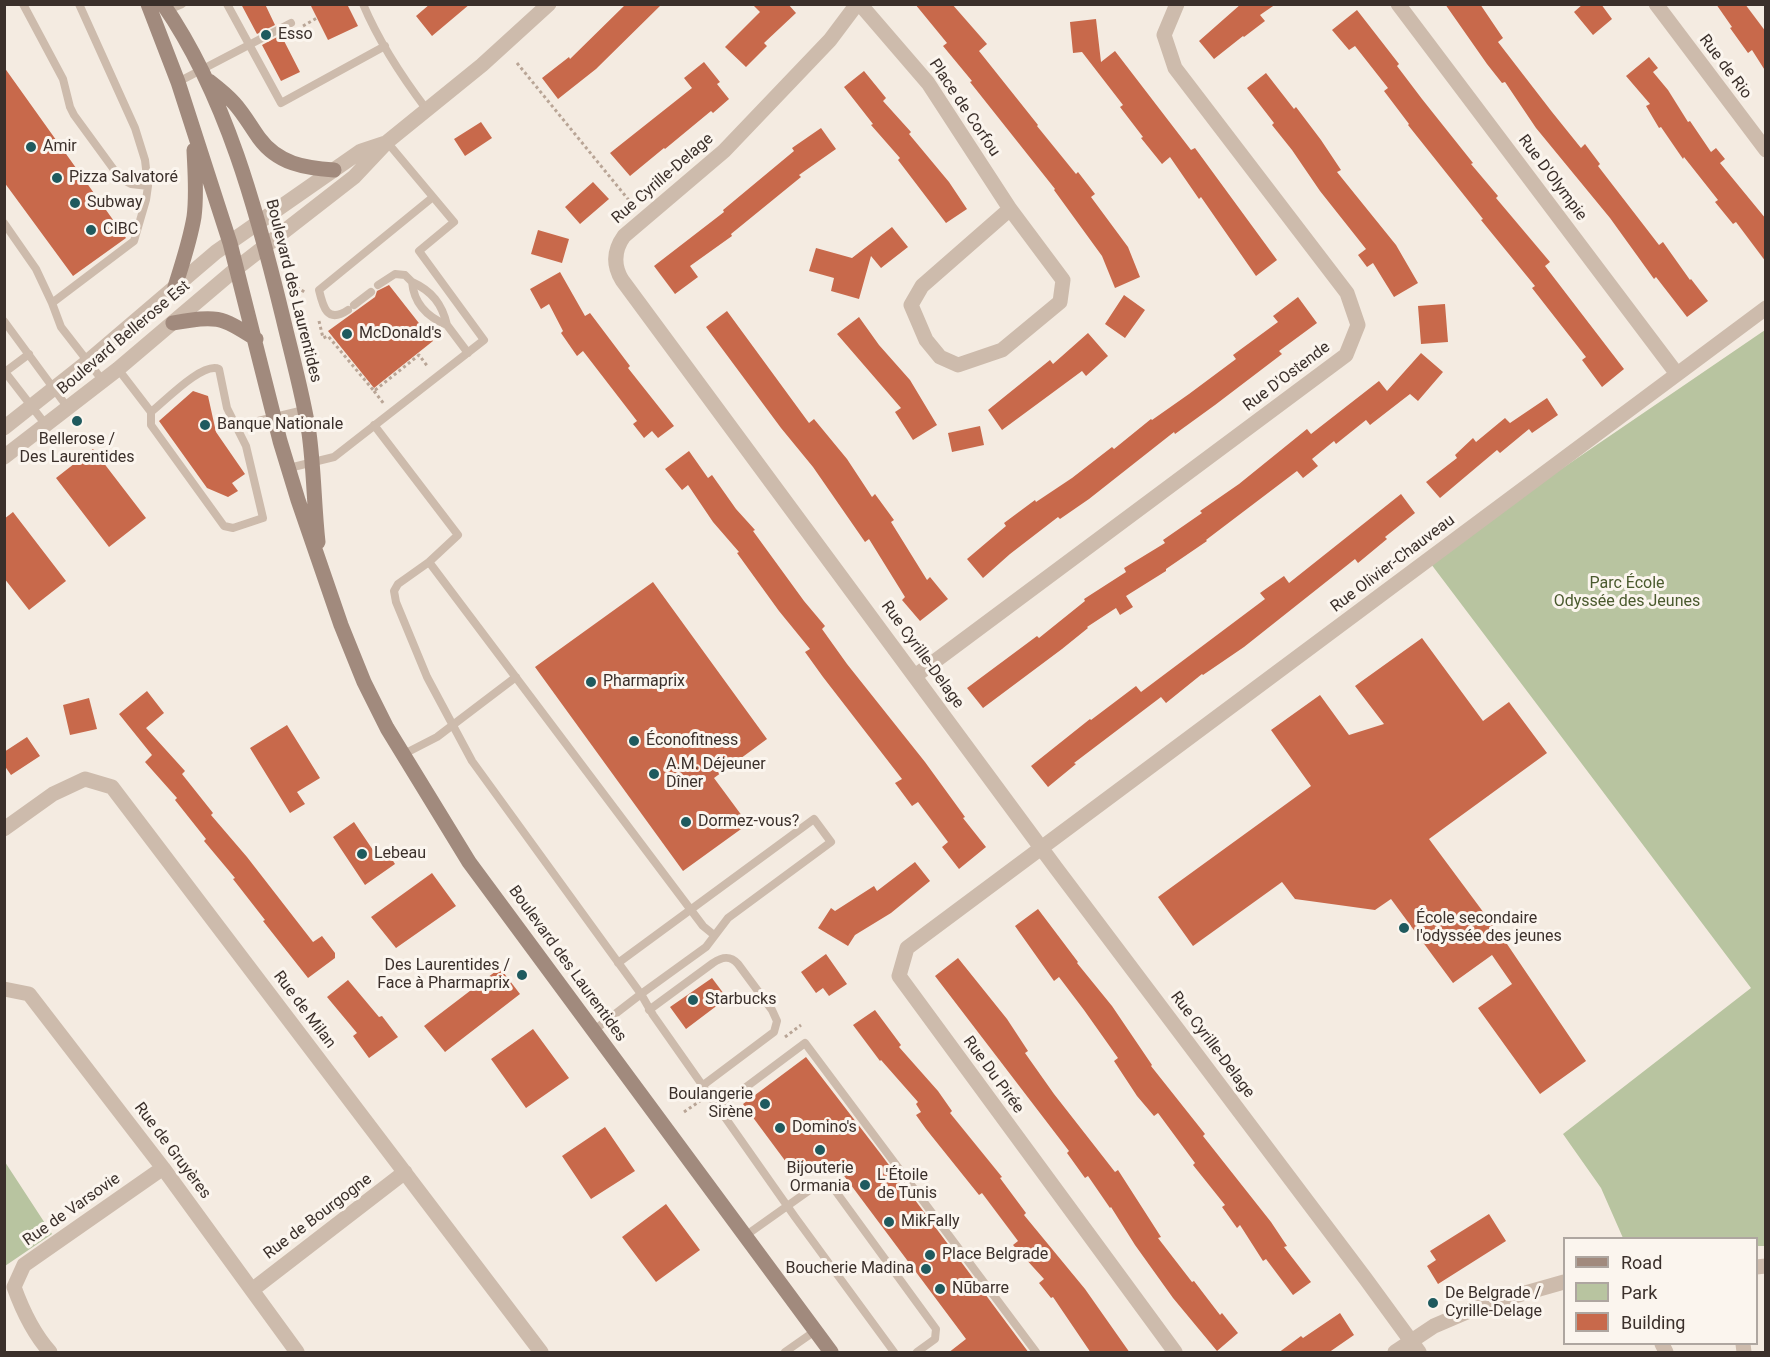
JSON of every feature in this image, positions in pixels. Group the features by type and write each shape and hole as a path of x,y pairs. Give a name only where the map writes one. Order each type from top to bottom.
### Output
{"main road":[{"name":"Boulevard des Laurentides","path":"158,9 205,75 259,222 309,434 322,569"},
{"name":"Boulevard des Laurentides","path":"158,9 178,82 230,243 289,468 357,665 387,729 469,862 831,1353"},
{"path":"205,75 234,102 260,141 272,153 292,164 334,170"},
{"path":"175,287 190,238 194,211 196,188 194,132"},
{"path":"173,323 218,318 229,322 256,339"}],"street":[{"path":"387,142 494,54 549,4"},
{"name":"Place de Corfou","path":"859,4 928,83 1010,209 1063,280 1060,302 1002,350 958,365 940,357 926,340 911,305 922,286 1010,209"},
{"name":"Rue Cyrille-Delage","path":"859,4 830,40 724,151 624,236 618,246 616,263 619,275 1042,849 1361,1271 1415,1347"},
{"name":"Rue D'Ostende","path":"915,676 1346,355 1358,326 1347,293 1175,68 1164,35 1177,4"},
{"name":"Rue D'Olympie","path":"1398,4 1677,374"},
{"name":"Rue de Rio","path":"1656,4 1766,150"},
{"name":"Boulevard Bellerose Est","path":"4,428 230,243 361,151 387,142"},
{"name":"Boulevard Bellerose Est","path":"4,457 103,381 237,268 354,177 387,142"},
{"name":"Rue Olivier-Chauveau","path":"1042,849 1766,308"},
{"name":"Rue de Milan","path":"4,829 53,794 85,779 112,787 541,1353"},
{"name":"Rue Du Pirée","path":"1042,849 907,948 899,976 1175,1353"},
{"name":"Rue de Gruyères","path":"4,989 29,994 163,1168 297,1353"},
{"name":"Rue de Varsovie","path":"50,1353 36,1336 14,1287 24,1265 163,1168"},
{"name":"Rue de Bourgogne","path":"252,1290 405,1172"},
{"path":"1395,1353 1415,1347 1434,1326 1483,1305 1563,1282"}],"lane":[{"path":"52,303 134,242 148,186 145,159 135,128 79,4"},
{"path":"158,9 182,4"},
{"path":"227,4 281,103 385,46"},
{"path":"363,4 385,46 427,110"},
{"path":"24,5 63,79 74,115 120,178 131,184 148,186"},
{"path":"178,82 205,75 249,44 293,26"},
{"path":"289,468 334,457 484,340 419,251 454,222 387,142"},
{"path":"370,292 337,316 329,314 323,306 319,290 433,197"},
{"path":"4,223 36,269 61,327 103,381"},
{"path":"378,285 395,274 405,276 425,288 443,310 447,326 468,353"},
{"path":"412,282 413,296 432,319 447,326"},
{"path":"4,321 68,408"},
{"path":"29,354 5,372 46,425"},
{"path":"117,369 151,412 151,425 224,526 228,528 242,526 263,518 246,446 227,408 220,372 214,367 201,371 151,412"},
{"path":"237,426 304,410"},
{"path":"374,425 458,535 429,562 398,584 394,594 427,677 452,725 484,779 641,994 649,1010 702,1086 894,1353"},
{"path":"429,562 703,926 714,935"},
{"path":"402,755 424,745 516,677"},
{"path":"593,1031 706,946 728,918 831,842 814,819 618,963"},
{"path":"649,1010 723,957 738,964 772,1010 777,1021 774,1032 702,1086"},
{"path":"718,1108 805,1043 1036,1353"},
{"path":"745,1236 819,1185 829,1185 936,1329 935,1339 917,1353"},
{"path":"785,1353 815,1331"}],"path":[{"path":"293,26 317,18"},
{"path":"517,63 632,204"},
{"path":"289,288 295,286 313,297"},
{"path":"328,336 374,391 419,355"},
{"path":"684,1112 700,1101"}],"green space":[{"name":"Parc École Odyssée des Jeunes","path":"1765,330 1765,1246 1758,1246 1758,1237 1623,1237 1601,1188 1563,1134 1751,988 1428,560"},
{"path":"5,1162 52,1234 4,1266"}],"building":[{"path":"241,4 265,4 275,25 257,34"},
{"path":"310,4 347,4 358,26 328,40"},
{"path":"430,4 470,4 432,36 416,16"},
{"path":"626,4 662,4 596,69 558,99 542,78 569,57 570,59"},
{"path":"752,4 788,4 796,13 764,43 767,46 746,67 725,47 760,12"},
{"path":"915,4 952,4 987,44 979,51 1037,126 1095,194 1091,197 1128,247 1140,277 1115,288 1102,256 1055,189 970,82 972,81 943,46 947,43"},
{"path":"1241,4 1276,4 1260,15 1265,21 1214,59 1199,41"},
{"path":"1445,4 1480,4 1503,38 1498,42 1581,148 1585,144 1600,164 1598,166 1659,245 1663,242 1708,301 1687,317 1656,277 1654,279 1610,218 1536,128 1505,82 1502,83 1487,64"},
{"path":"1583,4 1601,4 1612,19 1593,35 1574,12"},
{"path":"1716,4 1745,4 1766,32 1766,72 1752,50 1748,53"},
{"path":"1357,10 1399,64 1397,66 1422,99 1473,163 1471,164 1498,196 1496,198 1550,262 1545,266 1624,369 1602,387 1582,360 1586,357 1532,288 1535,286 1408,125 1384,91 1388,88 1355,46 1349,50 1332,30"},
{"path":"1096,19 1101,62 1115,51 1191,150 1195,148 1277,260 1256,276 1170,157 1162,164 1120,107 1123,105 1082,52 1073,53 1070,22"},
{"path":"281,35 300,72 281,81 262,45"},
{"path":"1649,57 1658,68 1653,72 1668,90 1688,122 1690,121 1711,152 1716,148 1725,159 1720,163 1766,219 1766,262 1736,222 1733,224 1715,202 1718,200 1684,157 1683,159 1661,127 1659,128 1646,106 1650,104 1626,76"},
{"path":"704,62 720,82 717,84 729,99 630,176 610,153 692,88 684,78"},
{"path":"4,67 126,238 73,276 4,182"},
{"path":"864,71 886,98 883,101 911,132 909,134 949,182 967,209 946,223 898,160 900,158 871,125 873,124 844,87"},
{"path":"1266,73 1321,140 1341,170 1337,172 1396,245 1418,283 1394,297 1373,263 1367,267 1358,255 1366,249 1320,191 1247,88"},
{"path":"481,122 492,138 465,156 454,139"},
{"path":"821,128 836,149 799,175 801,177 731,234 732,236 690,266 698,277 675,294 654,266 724,212 723,210 794,151 792,148"},
{"path":"593,182 609,199 580,224 565,207"},
{"path":"892,227 908,247 881,268 871,256 859,299 831,291 834,278 809,271 816,248 852,258"},
{"path":"538,230 569,239 562,263 531,254"},
{"path":"560,272 585,316 590,313 630,366 628,368 674,426 658,438 652,431 644,438 633,424 637,421 583,351 577,356 561,333 563,331 549,304 541,309 530,289"},
{"path":"389,285 433,341 374,388 328,331 375,297 377,291"},
{"path":"1124,295 1145,310 1125,338 1105,324"},
{"path":"1298,297 1317,323 1279,351 1282,354 1175,434 1174,432 1089,499 1060,519 1058,517 983,578 967,559 1006,526 1004,523 1035,500 1036,502 1072,478 1112,447 1114,449 1151,419 1236,359 1233,355 1278,322 1273,316"},
{"path":"1445,304 1448,342 1421,344 1418,306"},
{"path":"727,311 809,423 814,419 847,459 872,497 875,494 894,520 891,522 927,580 930,577 948,599 920,621 902,600 905,597 869,539 865,542 813,467 706,327"},
{"path":"859,317 879,345 910,380 937,425 913,440 895,412 901,408 837,334"},
{"path":"1088,333 1108,356 1086,376 1082,371 1002,430 988,410 1050,360 1053,364"},
{"path":"1421,353 1443,372 1418,401 1410,394 1370,425 1366,420 1336,444 1334,441 1312,459 1318,466 1303,478 1297,471 1166,571 1126,596 1133,607 1120,615 1116,608 1087,627 1062,649 983,708 967,688 1037,636 1039,638 1085,601 1084,599 1126,572 1124,568 1165,543 1163,540 1202,513 1200,511 1239,484 1307,429 1311,434 1379,381 1387,391"},
{"path":"193,391 208,396 216,432 245,474 232,483 238,491 228,497 207,488 159,421"},
{"path":"1547,398 1558,415 1532,433 1529,429 1500,453 1497,450 1440,498 1426,482 1457,458 1455,455 1473,438 1476,442 1505,418 1510,423"},
{"path":"980,426 984,445 952,452 948,433"},
{"path":"93,449 146,518 109,547 56,478"},
{"path":"689,451 708,478 712,475 736,509 755,530 753,531 804,601 825,626 822,629 847,664 925,762 986,847 959,869 942,847 948,842 918,802 912,806 895,783 902,779 805,652 810,649 779,611 737,553 739,552 713,522 688,485 682,490 665,469"},
{"path":"1401,494 1415,513 1358,563 1355,559 1244,647 1202,674 1166,703 1161,697 1074,763 1076,764 1048,787 1031,766 1136,686 1141,692 1265,599 1260,593 1284,576 1289,583"},
{"path":"13,512 66,581 29,610 4,578 4,519"},
{"path":"653,582 767,739 714,778 748,824 683,871 535,667"},
{"path":"1422,638 1483,721 1509,702 1547,753 1429,839 1507,944 1586,1061 1540,1094 1478,1008 1512,984 1492,955 1453,983 1391,899 1375,910 1295,899 1282,882 1193,946 1158,897 1311,786 1271,730 1320,695 1349,735 1384,724 1355,686"},
{"path":"147,691 164,713 146,728 185,771 182,774 213,813 211,815 313,942 322,936 335,953 335,958 308,978 263,921 265,920 233,879 235,878 204,841 206,839 175,800 177,798 145,762 152,755 119,714"},
{"path":"89,698 97,729 70,735 63,705"},
{"path":"287,725 320,778 297,792 305,804 290,813 250,748"},
{"path":"27,737 40,756 11,775 4,765 4,752"},
{"path":"354,822 379,859 388,853 395,864 365,885 333,837"},
{"path":"915,862 930,881 891,913 855,935 848,946 818,928 831,908 835,911 874,886 877,891"},
{"path":"432,873 456,906 396,948 371,917"},
{"path":"1038,909 1112,1006 1151,1066 1205,1134 1203,1136 1271,1222 1287,1246 1284,1247 1311,1282 1293,1295 1266,1259 1263,1261 1240,1225 1237,1228 1222,1207 1225,1205 1193,1165 1195,1163 1158,1113 1154,1116 1137,1096 1114,1061 1118,1058 1084,1010 1059,977 1054,981 1015,926"},
{"path":"826,954 847,984 829,996 823,988 816,993 801,972"},
{"path":"958,958 1007,1019 1028,1051 1025,1053 1054,1094 1115,1172 1118,1170 1161,1237 1158,1238 1192,1282 1194,1281 1220,1315 1222,1313 1238,1333 1217,1351 1173,1298 1111,1207 1088,1176 1085,1178 1067,1153 1069,1151 935,976"},
{"path":"500,968 520,994 445,1052 424,1026"},
{"path":"712,978 727,998 686,1029 670,1007"},
{"path":"348,980 379,1017 382,1016 398,1037 369,1058 353,1036 357,1033 327,997"},
{"path":"875,1010 901,1045 899,1047 938,1091 952,1111 950,1113 1002,1177 1000,1178 1026,1213 1024,1215 1085,1289 1130,1353 1091,1353 1053,1297 1051,1298 1039,1283 1044,1279 1013,1245 1018,1241 982,1193 979,1195 916,1115 921,1112 916,1104 918,1102 880,1061 853,1025"},
{"path":"533,1029 569,1078 526,1108 491,1059"},
{"name":"Place Belgrade","path":"806,1057 1029,1353 948,1353 966,1339 833,1161 820,1171 789,1166 743,1104"},
{"path":"605,1127 635,1171 591,1199 562,1156"},
{"path":"666,1204 700,1250 656,1282 622,1237"},
{"path":"1489,1214 1506,1241 1438,1284 1427,1266 1436,1260 1430,1251"},
{"path":"1340,1313 1354,1335 1328,1353 1278,1353 1301,1336 1303,1338"}],"place":[{"name":"Esso","path":"266,35"},
{"name":"Amir","path":"31,147"},
{"name":"Pizza Salvatoré","path":"57,178"},
{"name":"Subway","path":"75,203"},
{"name":"CIBC","path":"91,230"},
{"name":"McDonald's","path":"347,334"},
{"name":"Bellerose / Des Laurentides","path":"77,421"},
{"name":"Banque Nationale","path":"205,425"},
{"name":"Pharmaprix","path":"591,682"},
{"name":"Éconofitness","path":"634,741"},
{"name":"A.M. Déjeuner Dîner","path":"654,774"},
{"name":"Dormez-vous?","path":"686,822"},
{"name":"Lebeau","path":"362,854"},
{"name":"École secondaire l'odyssée des jeunes","path":"1404,928"},
{"name":"Des Laurentides / Face à Pharmaprix","path":"522,975"},
{"name":"Starbucks","path":"693,1000"},
{"name":"Boulangerie Sirène","path":"765,1104"},
{"name":"Domino's","path":"780,1128"},
{"name":"Bijouterie Ormania","path":"820,1150"},
{"name":"L'Étoile de Tunis","path":"865,1185"},
{"name":"MikFally","path":"889,1222"},
{"name":"Place Belgrade","path":"930,1255"},
{"name":"Boucherie Madina","path":"926,1269"},
{"name":"Nūbarre","path":"940,1289"},
{"name":"De Belgrade / Cyrille-Delage","path":"1433,1303"}]}
